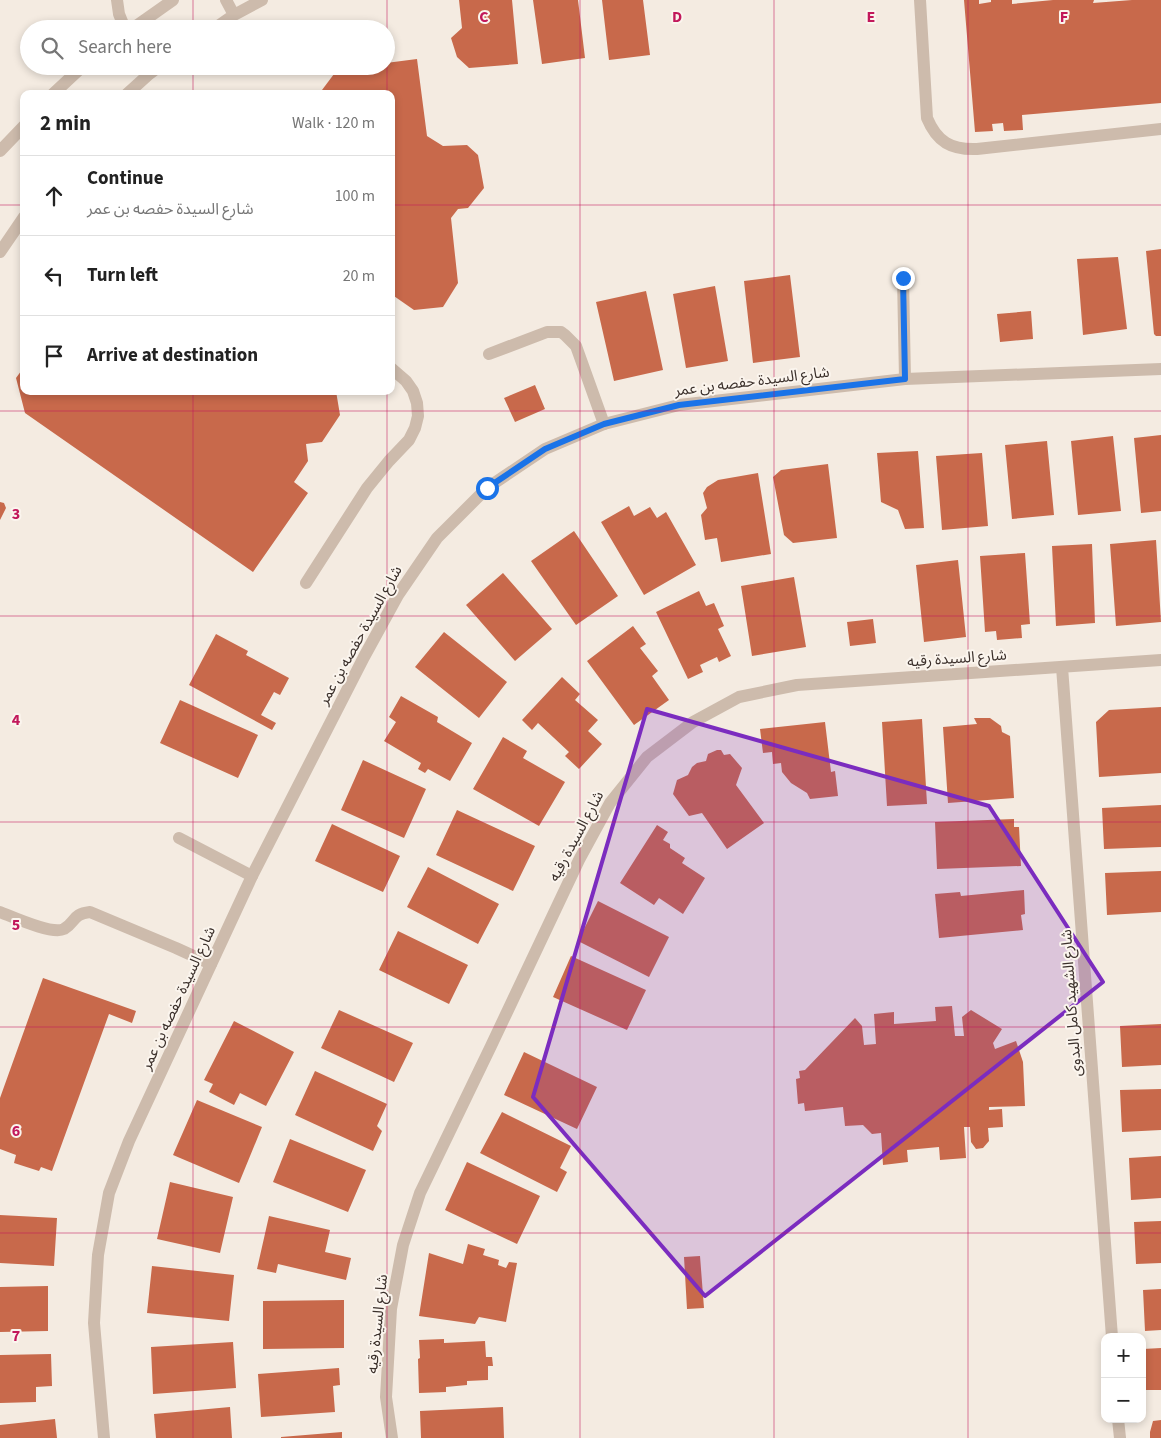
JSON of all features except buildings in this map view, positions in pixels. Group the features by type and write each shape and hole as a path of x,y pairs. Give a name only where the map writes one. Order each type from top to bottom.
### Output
{"street":[{"path":"117,0 121,20"},
{"path":"145,20 173,0"},
{"path":"226,0 234,14"},
{"path":"226,20 262,0"},
{"path":"920,0 925,106 932,130 940,140 964,150 1161,130"},
{"path":"57,90 73,75"},
{"path":"131,90 142,75"},
{"path":"0,151 20,130"},
{"path":"0,252 20,223"},
{"path":"903,278 905,379"},
{"path":"489,354 548,332 561,332 576,346 604,424"},
{"name":"شارع السيدة حفصه بن عمر","path":"104,1438 94,1323 98,1254 108,1193 129,1141 252,876 364,657 398,595 437,538 487,488 545,449 604,424 679,405 905,379 1161,369"},
{"path":"306,583 367,488 409,440 415,428 418,416 413,392 406,381 395,371"},
{"name":"شارع السيدة رقيه","path":"392,1438 386,1397 391,1309 403,1245 420,1193 492,1046 579,860 610,803 647,757 693,722 739,697 797,685 1161,660"},
{"name":"شارع الشهيد كامل البدوى","path":"1062,667 1112,1333"},
{"path":"179,838 252,876"},
{"path":"0,912 30,924 59,931 81,913 90,912 211,964"},
{"path":"1118,1423 1120,1438"}],"highlighted area":[{"path":"647,709 989,806 1103,982 705,1296 533,1097"}],"route":[{"path":"487,488 545,449 604,424 679,405 905,379 903,278"}]}
